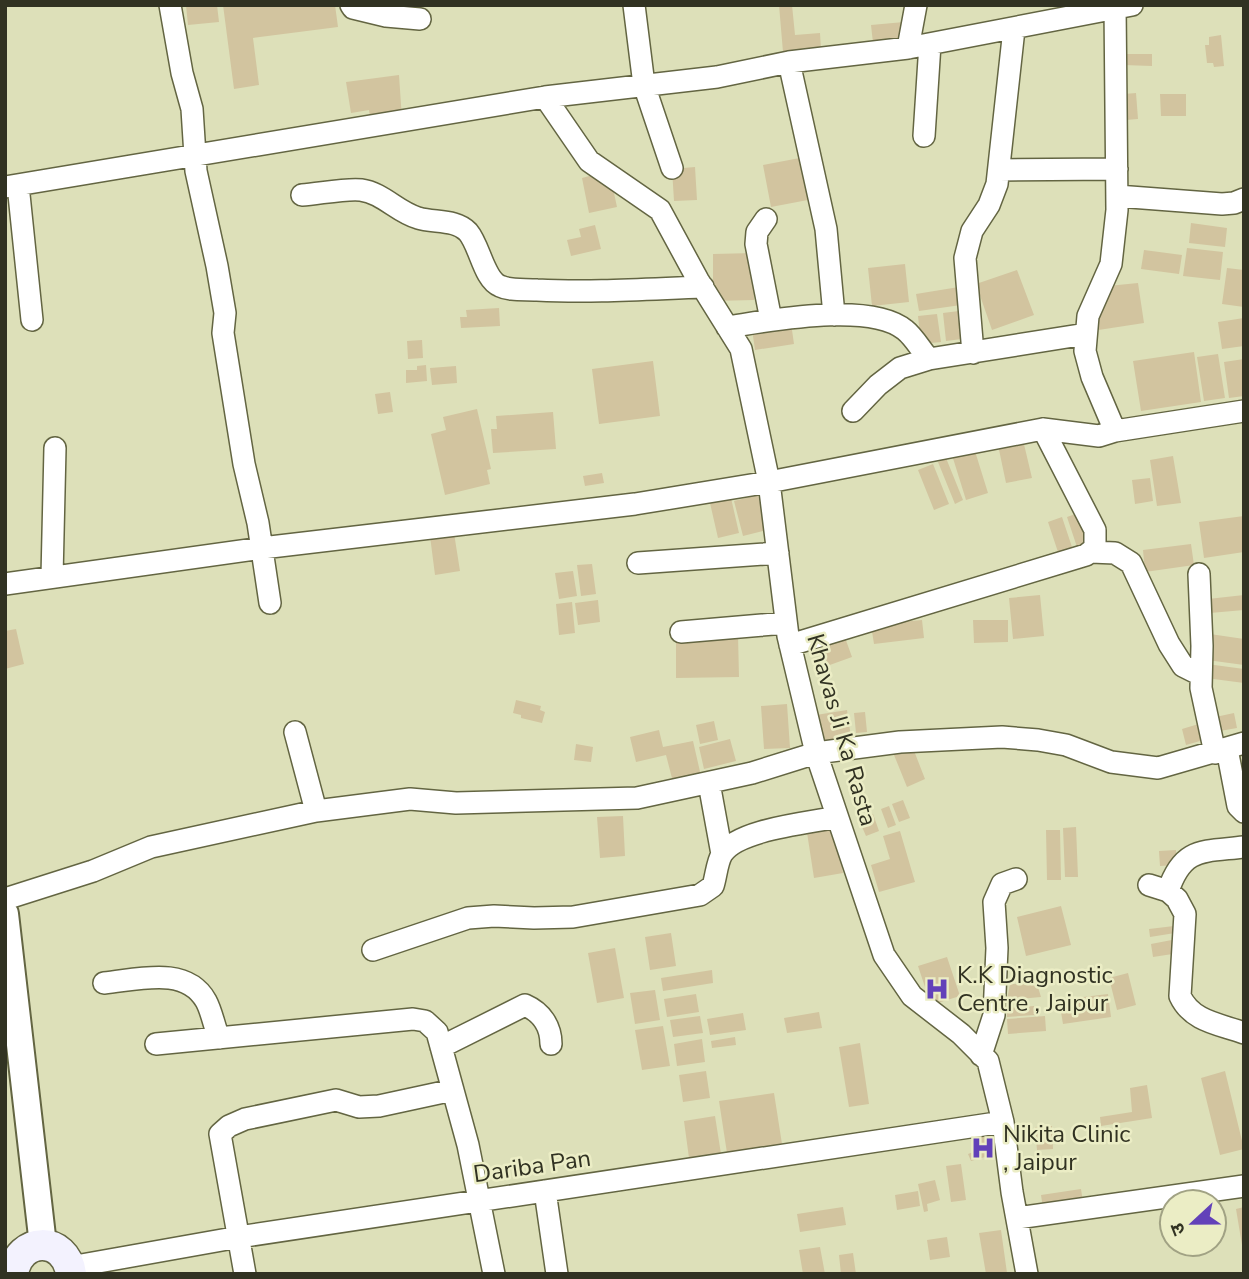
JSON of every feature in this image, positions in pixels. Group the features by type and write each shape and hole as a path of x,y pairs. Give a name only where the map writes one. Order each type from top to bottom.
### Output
{"main road":[{"path":"11,1270 19,1255 26,1249 43,1245 60,1252 70,1270"}],"street":[{"path":"170,5 182,74 192,109 196,171 217,266 225,313 223,333 270,603"},
{"path":"351,5 353,8 386,16 420,19"},
{"path":"634,5 644,85 672,168"},
{"path":"908,48 916,5"},
{"path":"32,320 12,186 545,97 717,76 789,62 908,48 1121,6 1117,196 1111,264 1088,316 1086,334 1086,351 1092,377 1115,431"},
{"path":"973,353 965,258 972,231 989,205 997,184 1014,29"},
{"path":"924,135 930,44"},
{"path":"789,62 826,229 834,315"},
{"name":"Khavas Ji Ka Rasta","path":"545,97 589,161 660,210 741,349 769,482 790,645 816,753 884,955 912,996 961,1034 988,1061 1003,1122 1027,1274"},
{"path":"999,170 1117,169"},
{"path":"302,195 357,189 372,192 418,219 453,224 465,229 476,242 494,284 503,288 559,291 703,287"},
{"path":"1117,196 1222,204 1244,199"},
{"path":"765,219 757,233 756,244 771,320"},
{"path":"727,327 806,315 851,314 887,321 904,329 929,359"},
{"path":"853,411 900,369 929,359 1086,334"},
{"path":"5,584 262,548 635,504 769,482 1043,429 1099,436 1115,431 1244,411"},
{"path":"1043,429 1095,530 1096,548 1091,552"},
{"path":"52,577 55,449"},
{"path":"790,645 1091,552 1115,553 1131,563 1183,666 1201,675"},
{"path":"638,563 778,553"},
{"path":"1199,574 1201,688 1229,748 1238,806 1244,812"},
{"path":"681,632 786,623"},
{"path":"295,732 316,811"},
{"path":"5,900 93,871 151,847 316,811 410,799 456,803 637,798 709,783 816,753 900,742 1002,737 1066,746 1111,762 1158,768 1229,748"},
{"path":"373,950 468,918 573,917 700,895 713,886 722,854 709,783"},
{"path":"722,854 737,841 751,835 837,817"},
{"path":"1244,847 1194,855 1158,888 1177,899 1185,914 1180,996 1184,1006 1192,1014 1244,1033"},
{"path":"981,1055 994,1015 997,947 994,902 1002,884 1016,878"},
{"path":"5,914 9,996 31,1122 43,1245"},
{"path":"104,983 169,977 188,982 205,1000 219,1038"},
{"path":"442,1047 524,1005 533,1009 543,1019 549,1028 551,1044"},
{"path":"156,1044 413,1018 425,1021 437,1032 442,1047 481,1200 494,1274"},
{"path":"245,1274 221,1145 220,1134 229,1126 245,1119 336,1100 359,1107 379,1106 453,1090"},
{"name":"Dariba Pan","path":"70,1270 135,1265 239,1237 1003,1122"},
{"path":"1017,1218 1244,1186"},
{"path":"545,1191 557,1274"}],"building":[{"path":"186,5 217,5 219,22 188,25"},
{"path":"223,5 335,5 338,27 253,38 259,85 234,89"},
{"path":"779,5 792,5 795,35 820,33 821,49 783,52"},
{"path":"904,22 906,40 873,43 871,25"},
{"path":"1221,35 1224,66 1214,67 1213,63 1207,63 1205,45 1209,45 1209,37"},
{"path":"1124,54 1152,54 1152,66 1123,65"},
{"path":"399,75 402,119 371,124 369,110 351,113 346,82"},
{"path":"1136,93 1138,119 1126,120 1124,94"},
{"path":"1160,94 1186,94 1186,116 1161,116"},
{"path":"805,157 813,199 771,207 763,165"},
{"path":"695,167 697,200 674,201 672,169"},
{"path":"597,174 599,182 611,179 617,207 589,213 582,178"},
{"path":"1191,223 1227,228 1225,247 1189,243"},
{"path":"595,225 601,249 571,256 567,240 581,237 579,229"},
{"path":"1187,248 1223,252 1220,280 1183,276"},
{"path":"1144,250 1182,255 1179,274 1141,269"},
{"path":"754,253 754,300 713,301 713,254"},
{"path":"905,264 909,302 872,306 868,268"},
{"path":"1227,268 1244,270 1244,307 1222,304"},
{"path":"1017,270 1034,315 992,330 976,284"},
{"path":"1138,283 1144,323 1092,331 1108,286"},
{"path":"965,286 968,304 919,311 916,294"},
{"path":"499,308 500,326 461,328 460,317 467,317 466,310"},
{"path":"967,310 970,338 946,341 943,313"},
{"path":"937,314 941,342 921,344 918,316"},
{"path":"1244,318 1244,346 1222,349 1218,322"},
{"path":"791,323 794,344 755,350 752,329"},
{"path":"422,340 423,358 408,359 407,341"},
{"path":"1194,352 1201,402 1141,411 1133,361"},
{"path":"1218,354 1225,398 1204,401 1197,357"},
{"path":"1244,359 1244,396 1229,398 1224,362"},
{"path":"653,361 660,416 599,424 592,369"},
{"path":"426,365 427,381 406,383 406,370 417,370 417,366"},
{"path":"456,366 457,383 432,385 430,368"},
{"path":"390,392 393,412 378,414 375,394"},
{"path":"477,409 491,469 487,470 490,484 445,495 431,434 446,430 443,417"},
{"path":"553,412 556,449 493,453 491,429 497,429 496,416"},
{"path":"1023,440 1032,478 1006,483 998,445"},
{"path":"974,448 988,493 966,500 952,455"},
{"path":"1173,456 1181,503 1157,506 1150,460"},
{"path":"946,458 963,500 955,504 938,462"},
{"path":"933,464 949,504 934,510 918,470"},
{"path":"602,473 604,483 585,486 583,476"},
{"path":"1150,478 1153,501 1135,504 1132,480"},
{"path":"758,495 767,530 743,536 734,501"},
{"path":"731,498 739,533 718,538 710,503"},
{"path":"1081,512 1092,542 1077,547 1067,517"},
{"path":"1244,516 1244,552 1204,558 1199,522"},
{"path":"1062,517 1072,547 1058,552 1048,522"},
{"path":"454,533 460,571 435,575 430,536"},
{"path":"1191,544 1194,565 1145,572 1143,550"},
{"path":"592,564 596,594 581,596 577,565"},
{"path":"573,571 577,596 559,599 555,573"},
{"path":"1040,595 1044,636 1013,639 1009,598"},
{"path":"1244,595 1244,610 1210,613 1208,599"},
{"path":"598,600 600,622 578,625 575,603"},
{"path":"572,602 575,633 559,635 556,604"},
{"path":"922,620 924,638 874,644 871,625"},
{"path":"973,620 1008,620 1008,642 974,643"},
{"path":"16,629 24,664 5,669 5,631"},
{"path":"843,632 852,657 827,666 818,640"},
{"path":"1210,634 1244,639 1244,665 1207,660"},
{"path":"738,635 739,677 676,678 676,636"},
{"path":"1207,664 1244,669 1244,683 1206,678"},
{"path":"516,700 541,706 540,710 545,712 542,723 521,718 521,715 513,713"},
{"path":"787,704 790,748 764,749 761,706"},
{"path":"847,710 851,737 819,741 816,715"},
{"path":"865,712 867,732 856,733 854,713"},
{"path":"1234,713 1237,728 1214,732 1211,718"},
{"path":"714,721 718,740 700,744 696,725"},
{"path":"1202,723 1207,739 1186,745 1182,729"},
{"path":"659,730 663,747 693,741 701,776 673,782 666,755 636,762 630,737"},
{"path":"730,739 736,761 704,769 699,747"},
{"path":"911,743 925,779 907,787 892,750"},
{"path":"576,744 593,747 591,762 574,760"},
{"path":"903,800 910,818 899,822 892,804"},
{"path":"889,806 896,825 888,828 881,809"},
{"path":"873,814 879,831 866,836 859,820"},
{"path":"623,816 625,856 600,858 597,817"},
{"path":"835,821 843,873 814,878 806,826"},
{"path":"1076,827 1078,877 1065,877 1063,828"},
{"path":"1046,830 1060,830 1061,880 1047,880"},
{"path":"900,831 915,882 879,892 871,865 890,859 883,836"},
{"path":"1176,850 1176,865 1160,866 1159,851"},
{"path":"1061,906 1071,945 1026,956 1017,917"},
{"path":"1174,926 1175,933 1150,937 1149,929"},
{"path":"671,933 676,966 650,970 645,937"},
{"path":"1177,939 1179,953 1153,957 1151,944"},
{"path":"615,948 624,998 597,1003 588,953"},
{"path":"947,957 960,996 931,1005 918,966"},
{"path":"712,970 713,983 663,991 661,978"},
{"path":"1128,973 1136,1005 1117,1010 1109,978"},
{"path":"1010,984 1037,984 1041,997 1007,1000"},
{"path":"655,990 660,1020 635,1024 630,993"},
{"path":"696,994 699,1012 667,1017 664,999"},
{"path":"1108,994 1111,1017 1063,1024 1059,1000"},
{"path":"1034,1006 1035,1015 1007,1017 1007,1008"},
{"path":"819,1012 822,1028 787,1033 784,1018"},
{"path":"743,1013 746,1030 710,1035 707,1019"},
{"path":"700,1016 703,1033 673,1037 670,1020"},
{"path":"1045,1016 1046,1031 1008,1034 1007,1019"},
{"path":"663,1026 670,1066 642,1070 635,1030"},
{"path":"735,1037 736,1045 712,1048 711,1041"},
{"path":"702,1039 705,1062 677,1066 674,1044"},
{"path":"860,1043 869,1104 849,1107 839,1047"},
{"path":"706,1071 710,1098 683,1102 679,1075"},
{"path":"1225,1071 1244,1149 1220,1155 1201,1078"},
{"path":"1147,1085 1152,1118 1101,1126 1100,1117 1132,1112 1130,1088"},
{"path":"774,1093 782,1144 727,1153 719,1101"},
{"path":"715,1116 721,1154 689,1158 684,1121"},
{"path":"1052,1126 1053,1149 1037,1150 1035,1127"},
{"path":"990,1129 993,1144 997,1144 999,1153 971,1161 968,1154 976,1151 972,1135"},
{"path":"961,1164 966,1200 951,1202 946,1166"},
{"path":"935,1180 940,1200 927,1204 928,1211 924,1212 918,1184"},
{"path":"1081,1189 1083,1202 1043,1208 1041,1195"},
{"path":"918,1191 920,1206 897,1210 895,1195"},
{"path":"843,1207 846,1225 800,1232 797,1214"},
{"path":"1244,1207 1244,1245 1242,1245 1236,1209"},
{"path":"1001,1230 1007,1273 986,1274 979,1233"},
{"path":"947,1237 950,1257 930,1260 927,1240"},
{"path":"820,1247 825,1274 803,1274 799,1250"},
{"path":"853,1253 856,1274 841,1274 839,1255"}],"place":[{"name":"K.K Diagnostic Centre , Jaipur","path":"937,989"},
{"name":"Nikita Clinic , Jaipur","path":"983,1148"}]}
